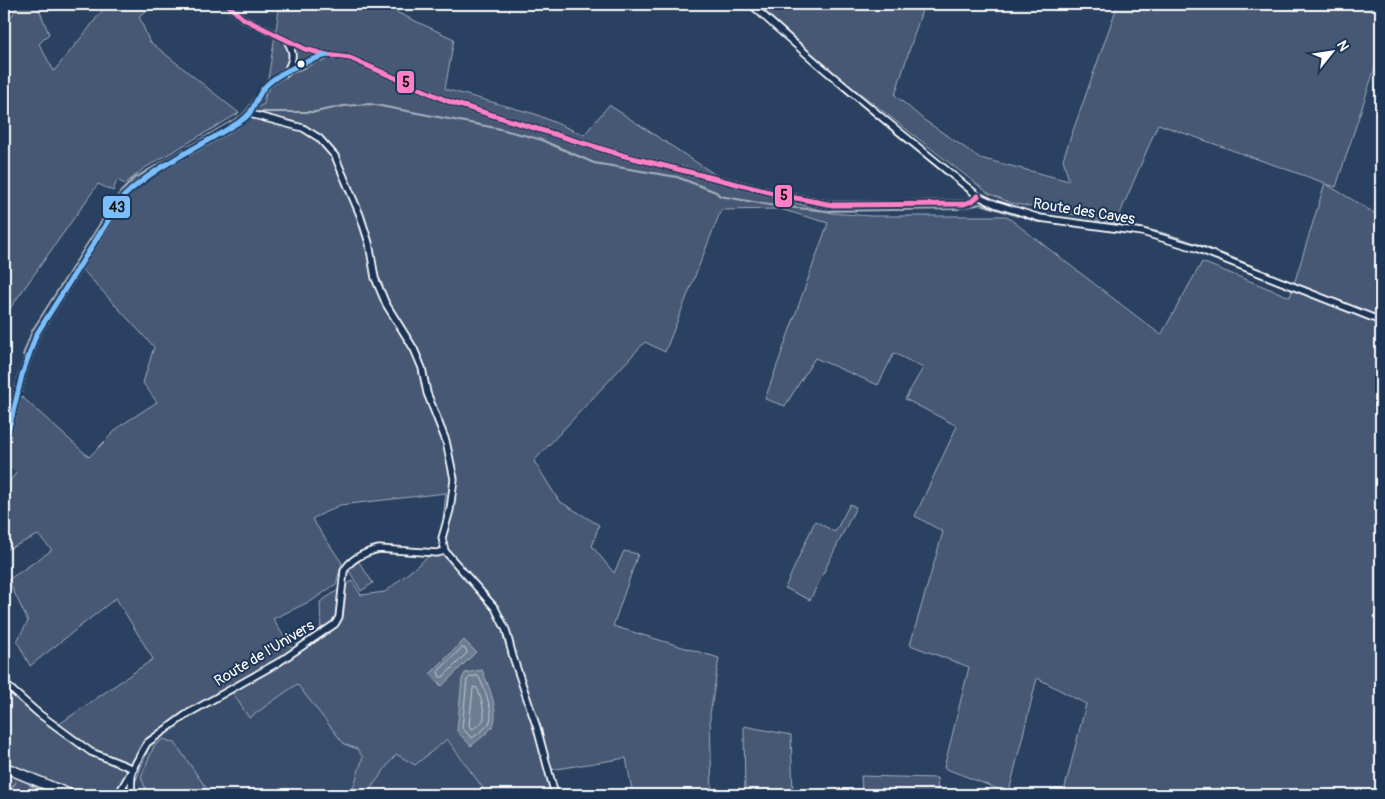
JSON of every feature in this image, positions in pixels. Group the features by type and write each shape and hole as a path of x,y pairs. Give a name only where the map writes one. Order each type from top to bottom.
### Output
{"main road":[{"path":"4,768 70,795"}],"street":[{"path":"227,4 242,18 305,48 327,56 350,58 450,102 625,156 833,206 964,204 978,196"},
{"name":"Route des Caves","path":"751,4 785,36 978,196 995,204 1040,218 1142,232 1196,248 1381,321"},
{"path":"285,39 292,49 293,60 286,73"},
{"path":"4,444 27,357 36,335 123,197 136,184 151,174 250,114 261,92 269,82 316,58 327,56"},
{"path":"250,114 303,128 319,138 335,156 360,215 369,243 375,278 386,304 422,368 427,393 446,441 454,479 450,510 442,538 444,550 495,608 506,630 537,728 555,795"},
{"name":"Route de l'Univers","path":"118,795 147,743 208,702 279,662 335,623 339,616 344,571 356,558 379,548 437,553 444,550"},
{"path":"4,683 38,713 91,752 133,770"},
{"name":"Route de l'Univers","path":"131,795 133,770"}],"shaded area":[{"path":"19,4 37,4 49,34 39,44 54,71 107,4 157,4 139,16 149,41 239,113 143,169 125,184 117,180 113,191 98,184 4,317 4,29"},
{"path":"280,4 379,4 454,39 445,89 535,114 584,135 609,105 734,187 832,213 870,216 1006,216 1161,335 1202,262 1290,297 1325,183 1158,124 1116,223 1011,203 988,193 811,55 752,4 924,4 895,95 924,120 980,158 1069,181 1063,159 1118,4 1381,4 1381,49 1336,187 1326,184 1381,217 1381,795 1063,795 1086,704 1037,678 1009,792 1018,795 998,795 998,789 944,768 969,667 910,645 943,532 915,516 957,426 905,399 923,368 894,353 878,385 815,358 785,406 765,399 828,223 780,209 721,210 665,352 645,342 534,461 559,501 599,525 592,546 614,573 624,551 638,554 613,626 719,658 710,715 712,795 633,795 626,758 550,770 555,795 488,795 447,739 415,765 396,754 366,795 351,795 363,757 357,749 344,744 297,684 249,718 231,690 188,715 151,742 136,780 110,795 73,795 29,785 51,795 34,793 28,795 9,795 16,782 4,795 5,690 55,727 153,659 116,598 30,666 17,641 28,621 8,580 52,550 38,535 4,551 4,489 16,473 4,461 4,448 21,396 89,457 120,426 157,402 143,383 154,347 81,268 129,190 244,114 264,104","holes":["446,493 440,547 385,592 361,595 352,581 320,602 321,635 295,654 273,619 313,600 336,584 342,563 312,519 340,505","464,640 475,652 441,686 430,674"]},
{"path":"850,504 856,507 810,600 785,588 815,521 835,532"},
{"path":"357,559 373,583 361,591 348,569"},
{"path":"297,684 344,744 357,749 363,757 351,795 142,795 136,780 151,742 188,715 232,690 249,718"},
{"path":"744,726 791,735 793,795 745,795"},
{"path":"163,739 175,743 211,795 148,795 141,777 154,746"},
{"path":"447,739 488,795 366,795 397,754 415,765"},
{"path":"861,776 937,778 938,795 862,795"}],"water":[{"path":"464,640 476,652 442,686 430,674"},
{"path":"482,670 493,699 495,715 492,727 471,746 457,731 462,679 465,673"}],"waterway":[{"path":"259,112 315,112 344,106 370,104 496,128 539,139 594,163 677,177 716,192 720,196 776,206"},
{"path":"23,355 32,331 119,194 133,179 244,114"},
{"path":"967,207 981,204 1018,216"},
{"path":"787,207 828,211 959,209"},
{"path":"1026,218 1038,222 1048,222"},
{"path":"1095,223 1147,229 1172,236 1197,244 1294,284"},
{"path":"1303,287 1320,294"}],"transit line":[{"name":"5","path":"227,4 242,18 305,49 327,55 350,58 450,102 625,156 785,196 833,205 964,204 978,196"},
{"name":"43","path":"4,444 22,375 36,335 123,197 150,175 244,119 261,92 281,74 300,64 327,55"}]}
